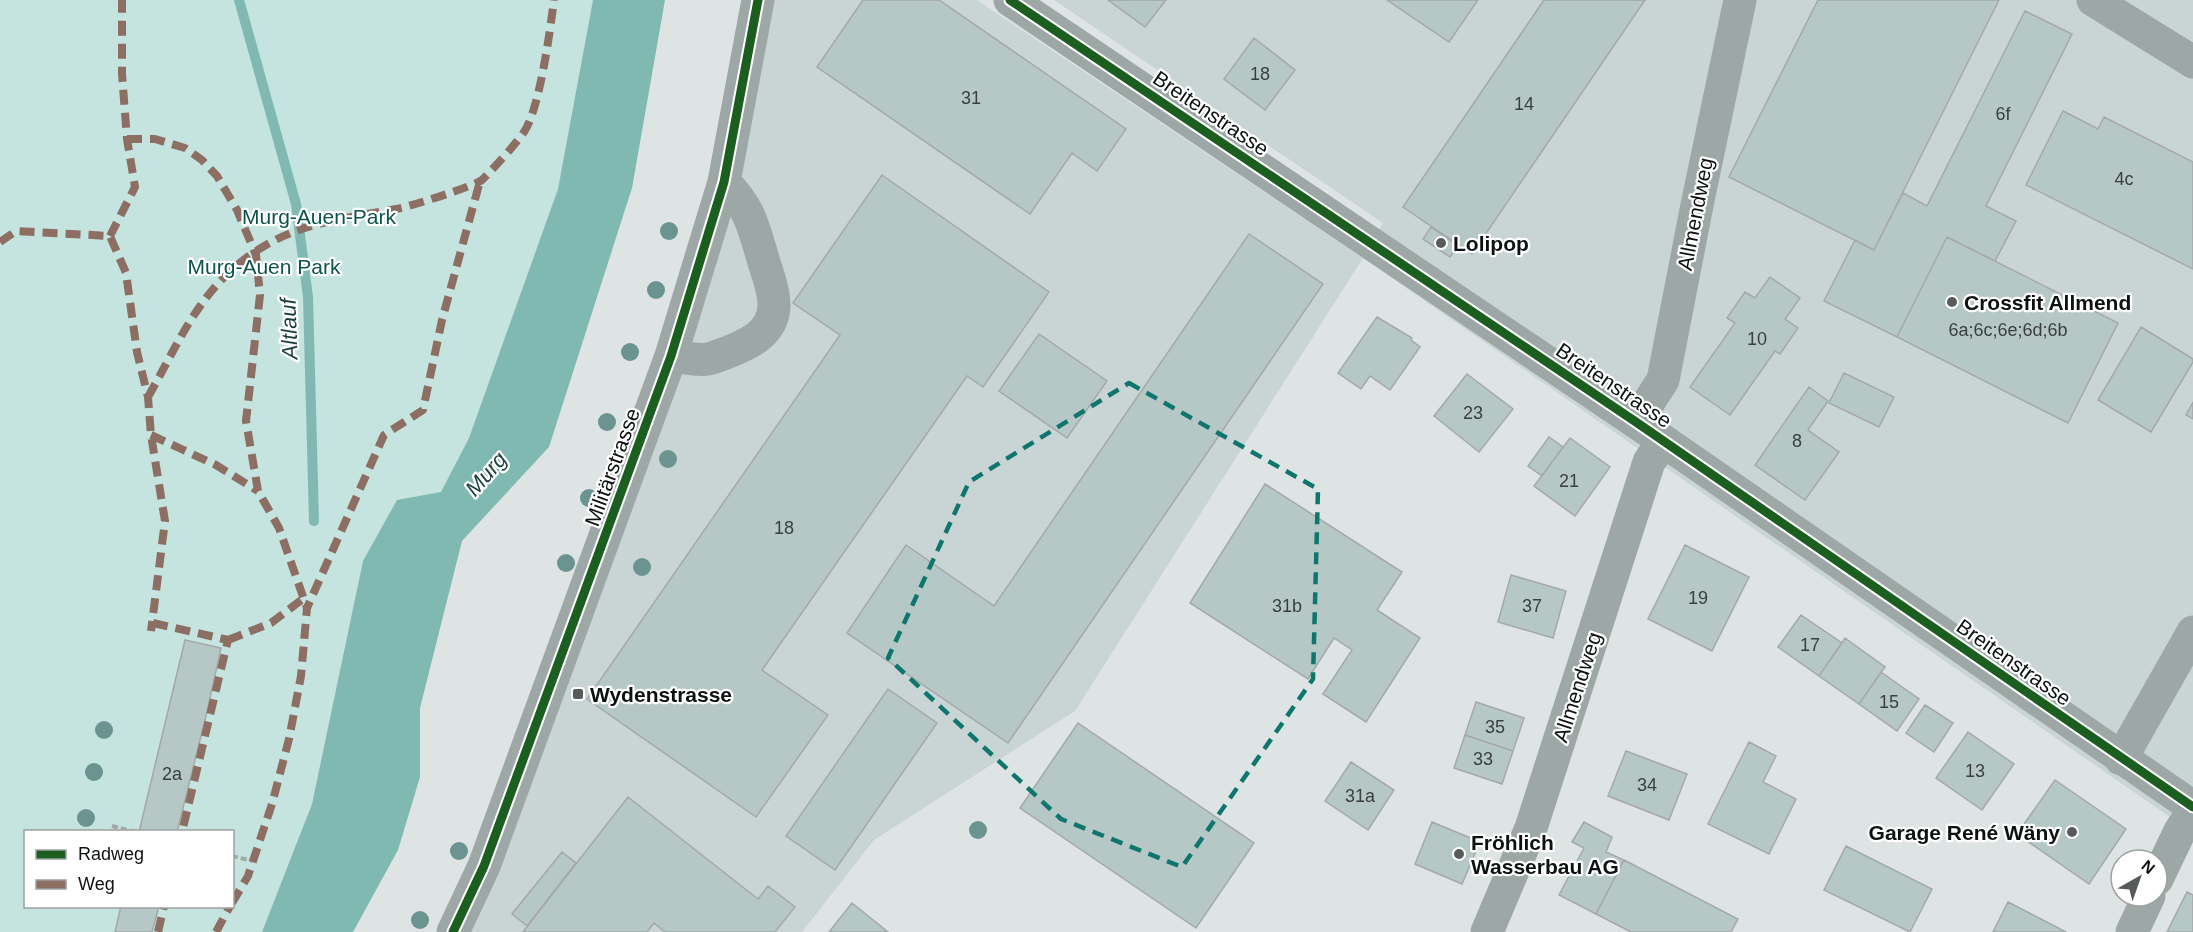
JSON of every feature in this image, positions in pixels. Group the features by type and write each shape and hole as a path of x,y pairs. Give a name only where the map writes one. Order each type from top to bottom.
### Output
{"street":[{"name":"Militärstrasse","path":"453,932 484,866 671,356 724,182 758,0"},
{"name":"Breitenstrasse","path":"1010,0 1636,422 2193,809"},
{"name":"Allmendweg","path":"1636,422 1663,380 1740,0"},
{"path":"2093,0 2193,62"},
{"path":"671,356 708,359 730,351 754,341 764,332 771,319 774,305 773,291 751,216 740,197 724,182"},
{"name":"Allmendweg","path":"1487,932 1531,828 1649,462 1663,441"},
{"path":"2121,759 2183,676 2193,632"},
{"path":"2169,854 2193,809"},
{"path":"2132,932 2143,908"}],"path":[{"path":"112,826 131,830"},
{"path":"234,856 253,861"}],"highlighted area":[{"path":"1129,383 1318,489 1313,679 1182,867 1061,819 888,658 969,482"}],"shaded area":[{"path":"758,0 977,0 1363,258 1075,711 874,840 802,932 452,932 649,421"},
{"path":"1054,0 2193,0 2193,833 1363,258 1383,223"}],"green space":[{"name":"Murg-Auen-Park","path":"0,0 593,0 558,189 469,438 441,492 415,497 363,561 312,804 262,932 0,932"}],"water":[{"name":"Murg","path":"593,0 665,0 632,188 549,447 462,541 420,708 420,777 398,850 353,932 262,932 312,804 363,561 397,500 441,492 469,438 558,189"}],"building":[{"path":"863,0 939,0 1126,129 1097,171 1072,153 1030,214 817,67"},
{"path":"1108,0 1166,0 1145,27"},
{"path":"1387,0 1478,0 1449,42"},
{"path":"1544,0 1645,0 1472,254 1403,207"},
{"path":"1818,0 1999,0 1874,250 1729,177"},
{"path":"2025,11 2072,34 1986,206 2016,221 1995,261 1947,237 1897,337 1824,301 1855,240 1874,250 1903,193 1927,206"},
{"path":"1254,38 1295,70 1265,110 1224,79"},
{"path":"2063,111 2098,129 2104,117 2193,162 2193,269 2026,185"},
{"path":"882,175 1049,292 983,387 967,376 762,670 828,715 756,817 587,699 840,335 793,303"},
{"path":"1431,227 1458,246 1450,257 1423,239"},
{"path":"1249,234 1323,284 1008,743 847,633 906,545 994,606"},
{"path":"1947,237 2118,323 2068,423 1897,337"},
{"path":"1770,277 1800,298 1785,319 1798,328 1780,354 1775,351 1730,415 1690,387 1735,323 1727,318 1745,292 1755,298"},
{"path":"1377,317 1412,338 1411,340 1420,347 1390,390 1370,376 1361,389 1338,373"},
{"path":"2141,327 2193,359 2151,432 2098,400"},
{"path":"1039,334 1107,381 1067,438 999,391"},
{"path":"1844,373 1894,397 1879,427 1829,403"},
{"path":"1467,374 1513,409 1479,452 1434,416"},
{"path":"1809,387 1828,401 1808,430 1839,452 1805,500 1755,465"},
{"path":"2193,402 2193,419 2186,415"},
{"path":"1549,437 1563,447 1542,476 1528,466"},
{"path":"1570,438 1610,467 1575,516 1534,486"},
{"path":"1265,484 1402,572 1377,610 1420,638 1366,722 1323,694 1352,650 1334,638 1308,679 1190,603"},
{"path":"1685,545 1749,577 1712,651 1648,619"},
{"path":"1511,575 1566,591 1553,638 1498,622"},
{"path":"1801,615 1842,643 1819,676 1778,647"},
{"path":"1845,638 1885,667 1859,704 1819,676"},
{"path":"185,640 221,648 178,830 139,830"},
{"path":"1881,672 1919,699 1897,731 1859,704"},
{"path":"888,689 937,723 835,870 786,836"},
{"path":"1476,702 1524,718 1513,751 1465,735"},
{"path":"1925,705 1953,723 1934,752 1906,733"},
{"path":"1078,723 1254,843 1196,928 1020,808"},
{"path":"1968,732 2014,764 1982,810 1936,778"},
{"path":"1465,735 1513,751 1502,784 1454,768"},
{"path":"1749,742 1776,756 1763,782 1796,799 1769,854 1708,824"},
{"path":"1626,751 1687,774 1669,820 1608,796"},
{"path":"1351,762 1394,790 1368,830 1325,801"},
{"name":"Garage René Wäny","path":"2055,780 2126,829 2113,848 2109,848 2109,854 2089,884 2017,834"},
{"path":"628,797 758,899 768,886 795,907 775,932 665,932 654,923 647,932 523,932"},
{"path":"1432,822 1480,842 1462,884 1415,864"},
{"path":"1584,822 1612,837 1606,852 1624,860 1596,914 1559,895 1584,848 1572,842"},
{"path":"1846,846 1932,889 1910,932 1824,890"},
{"path":"562,852 576,863 527,926 512,914"},
{"path":"1624,860 1738,919 1731,932 1631,932 1596,914"},
{"path":"2187,892 2193,895 2193,932 2167,932"},
{"path":"2008,902 2066,932 1993,932"},
{"path":"852,903 888,932 829,932"},
{"path":"121,908 158,908 152,932 115,932"}],"waterway":[{"name":"Altlauf","path":"239,0 296,204 308,297 314,521"}],"marked path":[{"path":"110,236 135,187 127,139 122,74 122,0"},
{"path":"148,397 196,312 225,276 266,245 313,226 427,201 482,180 524,132 530,121 544,68 554,0"},
{"path":"127,139 155,139 185,148 202,160 217,176 237,210 256,255 260,295 246,421 258,491 279,528 307,608"},
{"path":"234,900 248,876 272,804 289,739 301,676 307,608 384,435 423,410 442,320 480,181"},
{"path":"0,242 16,231 110,236 126,273 137,352 148,397 151,435 165,521 151,631"},
{"path":"151,435 216,465 258,491"},
{"path":"228,640 271,623 304,598"},
{"path":"153,623 228,640 182,830"},
{"path":"158,932 164,908"},
{"path":"216,932 229,908"}],"cycle path":[{"path":"453,932 484,866 671,356 724,182 758,0"},
{"path":"1010,0 1636,422 2193,807"}],"place":[{"name":"Lolipop","path":"1441,243"},
{"name":"Crossfit Allmend","path":"1952,302"},
{"name":"Wydenstrasse","path":"578,694"},
{"name":"Garage René Wäny","path":"2072,832"},
{"name":"Fröhlich Wasserbau AG","path":"1459,854"}],"park label":[{"name":"Murg-Auen Park","path":"264,266"}]}
